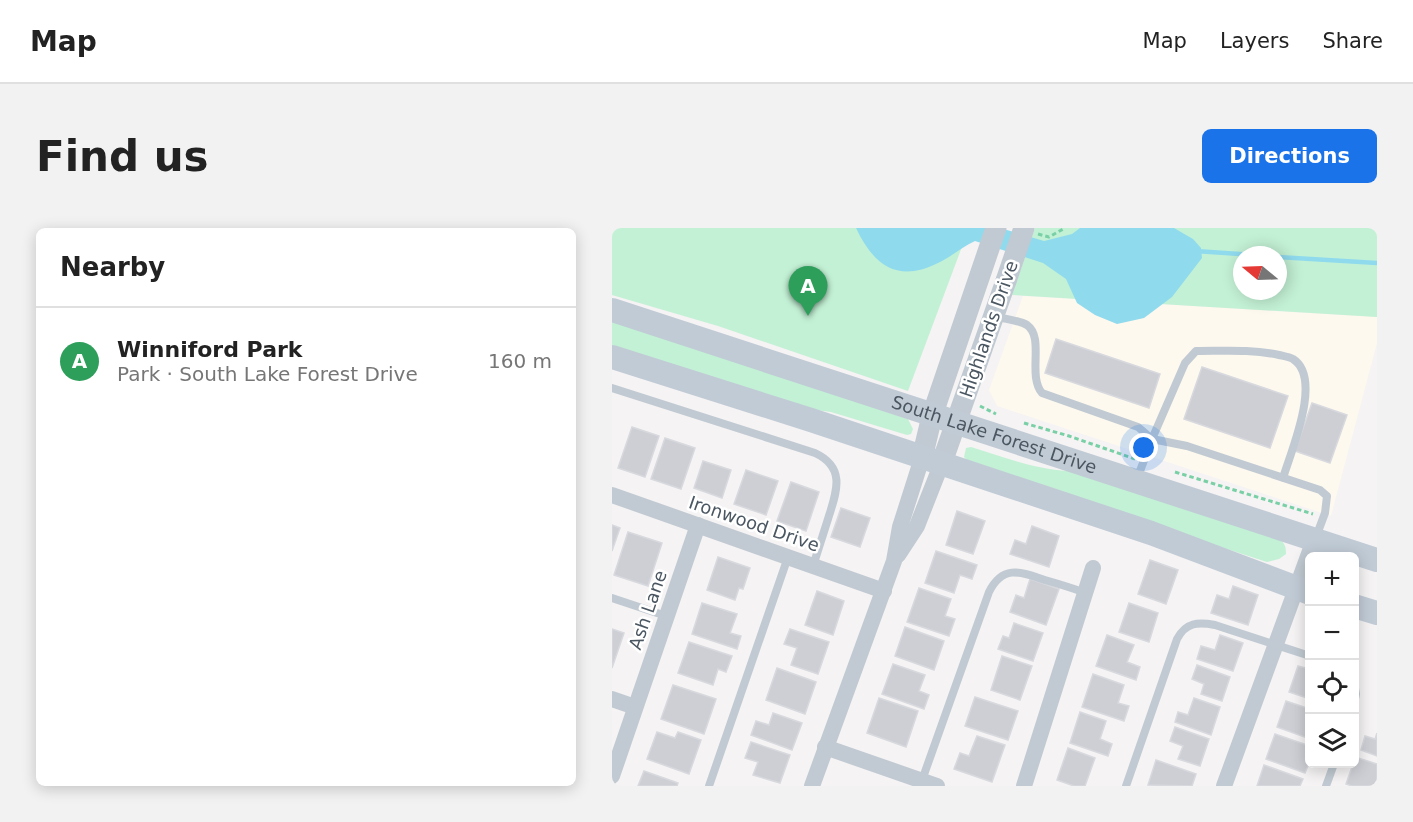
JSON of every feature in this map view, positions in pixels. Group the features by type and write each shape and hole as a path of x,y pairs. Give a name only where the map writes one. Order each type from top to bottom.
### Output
{"main road":[{"name":"South Lake Forest Drive","path":"612,310 1377,560"},
{"path":"612,357 800,416 1151,533 1303,591"},
{"path":"1359,608 1377,613"}],"street":[{"name":"Highlands Drive","path":"932,461 932,416 996,228"},
{"name":"Highlands Drive","path":"812,786 884,591 894,561 900,527 932,461 956,424 993,316 1027,230"},
{"name":"Ironwood Drive","path":"612,495 884,591"},
{"name":"Ash Lane","path":"612,776 698,525"},
{"path":"1224,786 1275,644 1303,591 1314,540"},
{"path":"1024,786 1093,568"},
{"path":"612,699 635,707"},
{"path":"825,747 927,784"}],"lane":[{"path":"993,316 1027,325 1034,334 1035,374 1038,388 1042,393 1138,427 1152,440 1187,446 1320,490 1328,496 1325,513 1314,540"},
{"path":"1136,482 1185,363 1196,351 1258,351 1292,358 1300,368 1306,382 1305,405 1283,478"},
{"path":"612,388 815,453 827,460 836,475 837,491 813,566"},
{"path":"710,786 788,557"},
{"path":"927,784 989,592 999,578 1008,573 1022,572 1086,593"},
{"path":"612,598 666,616"},
{"path":"1126,786 1180,632 1192,624 1202,622 1305,654"},
{"path":"1326,786 1333,768"}],"path":[{"path":"1027,230 1049,237 1065,228"}],"shaded area":[{"path":"1023,296 1377,317 1377,343 1331,516 997,406 989,390"}],"green space":[{"path":"612,228 969,228 908,391 718,326 612,295"},
{"path":"1035,228 1377,228 1377,317 1012,295"},
{"path":"612,321 908,419 913,429 911,434 907,435 831,412 787,406 612,350"},
{"path":"971,447 1031,465 1068,471 1279,539 1285,545 1286,554 1279,559 1267,562 973,467 964,457 966,448"}],"water":[{"path":"856,228 1000,228 1044,241 1072,234 1080,228 1174,228 1193,239 1201,248 1202,258 1172,297 1144,318 1117,324 1095,315 1077,303 1066,279 1043,263 975,241 943,261 924,269 899,271 879,261"}],"building":[{"path":"1056,339 1160,374 1149,408 1045,373"},
{"path":"1202,367 1288,396 1270,448 1184,419"},
{"path":"1312,403 1347,415 1330,463 1295,451"},
{"path":"632,427 659,436 645,477 618,468"},
{"path":"665,438 695,448 681,489 651,479"},
{"path":"703,461 731,470 722,498 694,488"},
{"path":"746,470 778,481 766,515 734,504"},
{"path":"791,482 819,492 806,531 777,521"},
{"path":"841,508 870,518 860,547 831,537"},
{"path":"957,511 985,521 973,554 946,545"},
{"path":"612,525 620,528 612,551"},
{"path":"1032,526 1059,536 1049,567 1010,554 1015,540 1026,544"},
{"path":"628,532 662,543 648,586 614,575"},
{"path":"936,551 977,565 972,579 960,575 954,593 925,583"},
{"path":"718,557 750,568 743,589 739,588 735,600 707,590"},
{"path":"1150,560 1178,570 1166,604 1138,594"},
{"path":"1030,579 1059,589 1046,625 1010,612 1016,595 1024,598"},
{"path":"1233,586 1258,595 1248,625 1211,613 1217,595 1229,599"},
{"path":"919,588 951,599 945,616 955,619 949,636 907,622"},
{"path":"817,591 844,601 833,635 805,625"},
{"path":"702,603 737,614 730,633 741,636 737,649 692,634"},
{"path":"1129,603 1158,613 1149,642 1119,632"},
{"path":"1014,623 1043,633 1033,661 998,649 1003,636 1009,638"},
{"path":"905,627 944,641 934,670 895,656"},
{"path":"612,629 624,633 612,668"},
{"path":"790,629 829,642 818,674 791,665 797,648 784,644"},
{"path":"1107,635 1134,645 1127,662 1140,667 1136,680 1096,666"},
{"path":"1220,635 1243,643 1233,671 1197,659 1201,646 1215,650"},
{"path":"689,642 732,656 726,672 718,669 713,685 678,673"},
{"path":"1002,656 1032,666 1020,700 991,690"},
{"path":"893,664 925,675 919,691 929,695 924,709 882,694"},
{"path":"1197,665 1230,677 1222,701 1201,694 1204,684 1192,679"},
{"path":"1298,666 1305,668 1305,697 1289,692"},
{"path":"777,668 816,682 805,714 766,700"},
{"path":"1093,674 1124,685 1118,703 1129,706 1124,721 1082,707"},
{"path":"673,685 716,699 704,734 661,719"},
{"path":"975,697 1018,711 1008,740 965,726"},
{"path":"879,698 918,711 906,747 867,733"},
{"path":"1194,698 1220,707 1211,735 1175,722 1178,712 1188,715"},
{"path":"1286,701 1305,707 1305,737 1277,727"},
{"path":"1080,712 1106,721 1100,739 1112,744 1108,756 1070,743"},
{"path":"773,713 802,723 792,750 751,735 756,721 769,725"},
{"path":"1175,727 1209,739 1200,766 1178,759 1183,746 1170,741"},
{"path":"657,732 675,738 678,732 701,740 689,774 647,759"},
{"path":"1377,733 1377,756 1361,750 1365,736 1375,739"},
{"path":"1275,734 1305,744 1305,768 1307,768 1305,773 1266,759"},
{"path":"977,736 1005,745 992,782 954,769 960,753 969,756"},
{"path":"751,742 790,755 780,783 753,775 758,762 745,758"},
{"path":"1068,748 1095,758 1085,786 1074,786 1057,780"},
{"path":"1359,758 1377,764 1377,786 1346,784 1352,768 1359,768"},
{"path":"1156,760 1196,774 1192,786 1148,785"},
{"path":"1264,765 1303,779 1300,786 1257,786"},
{"path":"644,771 678,783 677,786 638,786"}],"waterway":[{"path":"1195,251 1233,254"},
{"path":"1287,258 1377,263"}],"place":[{"name":"Winniford Park","path":"808,316"}]}
